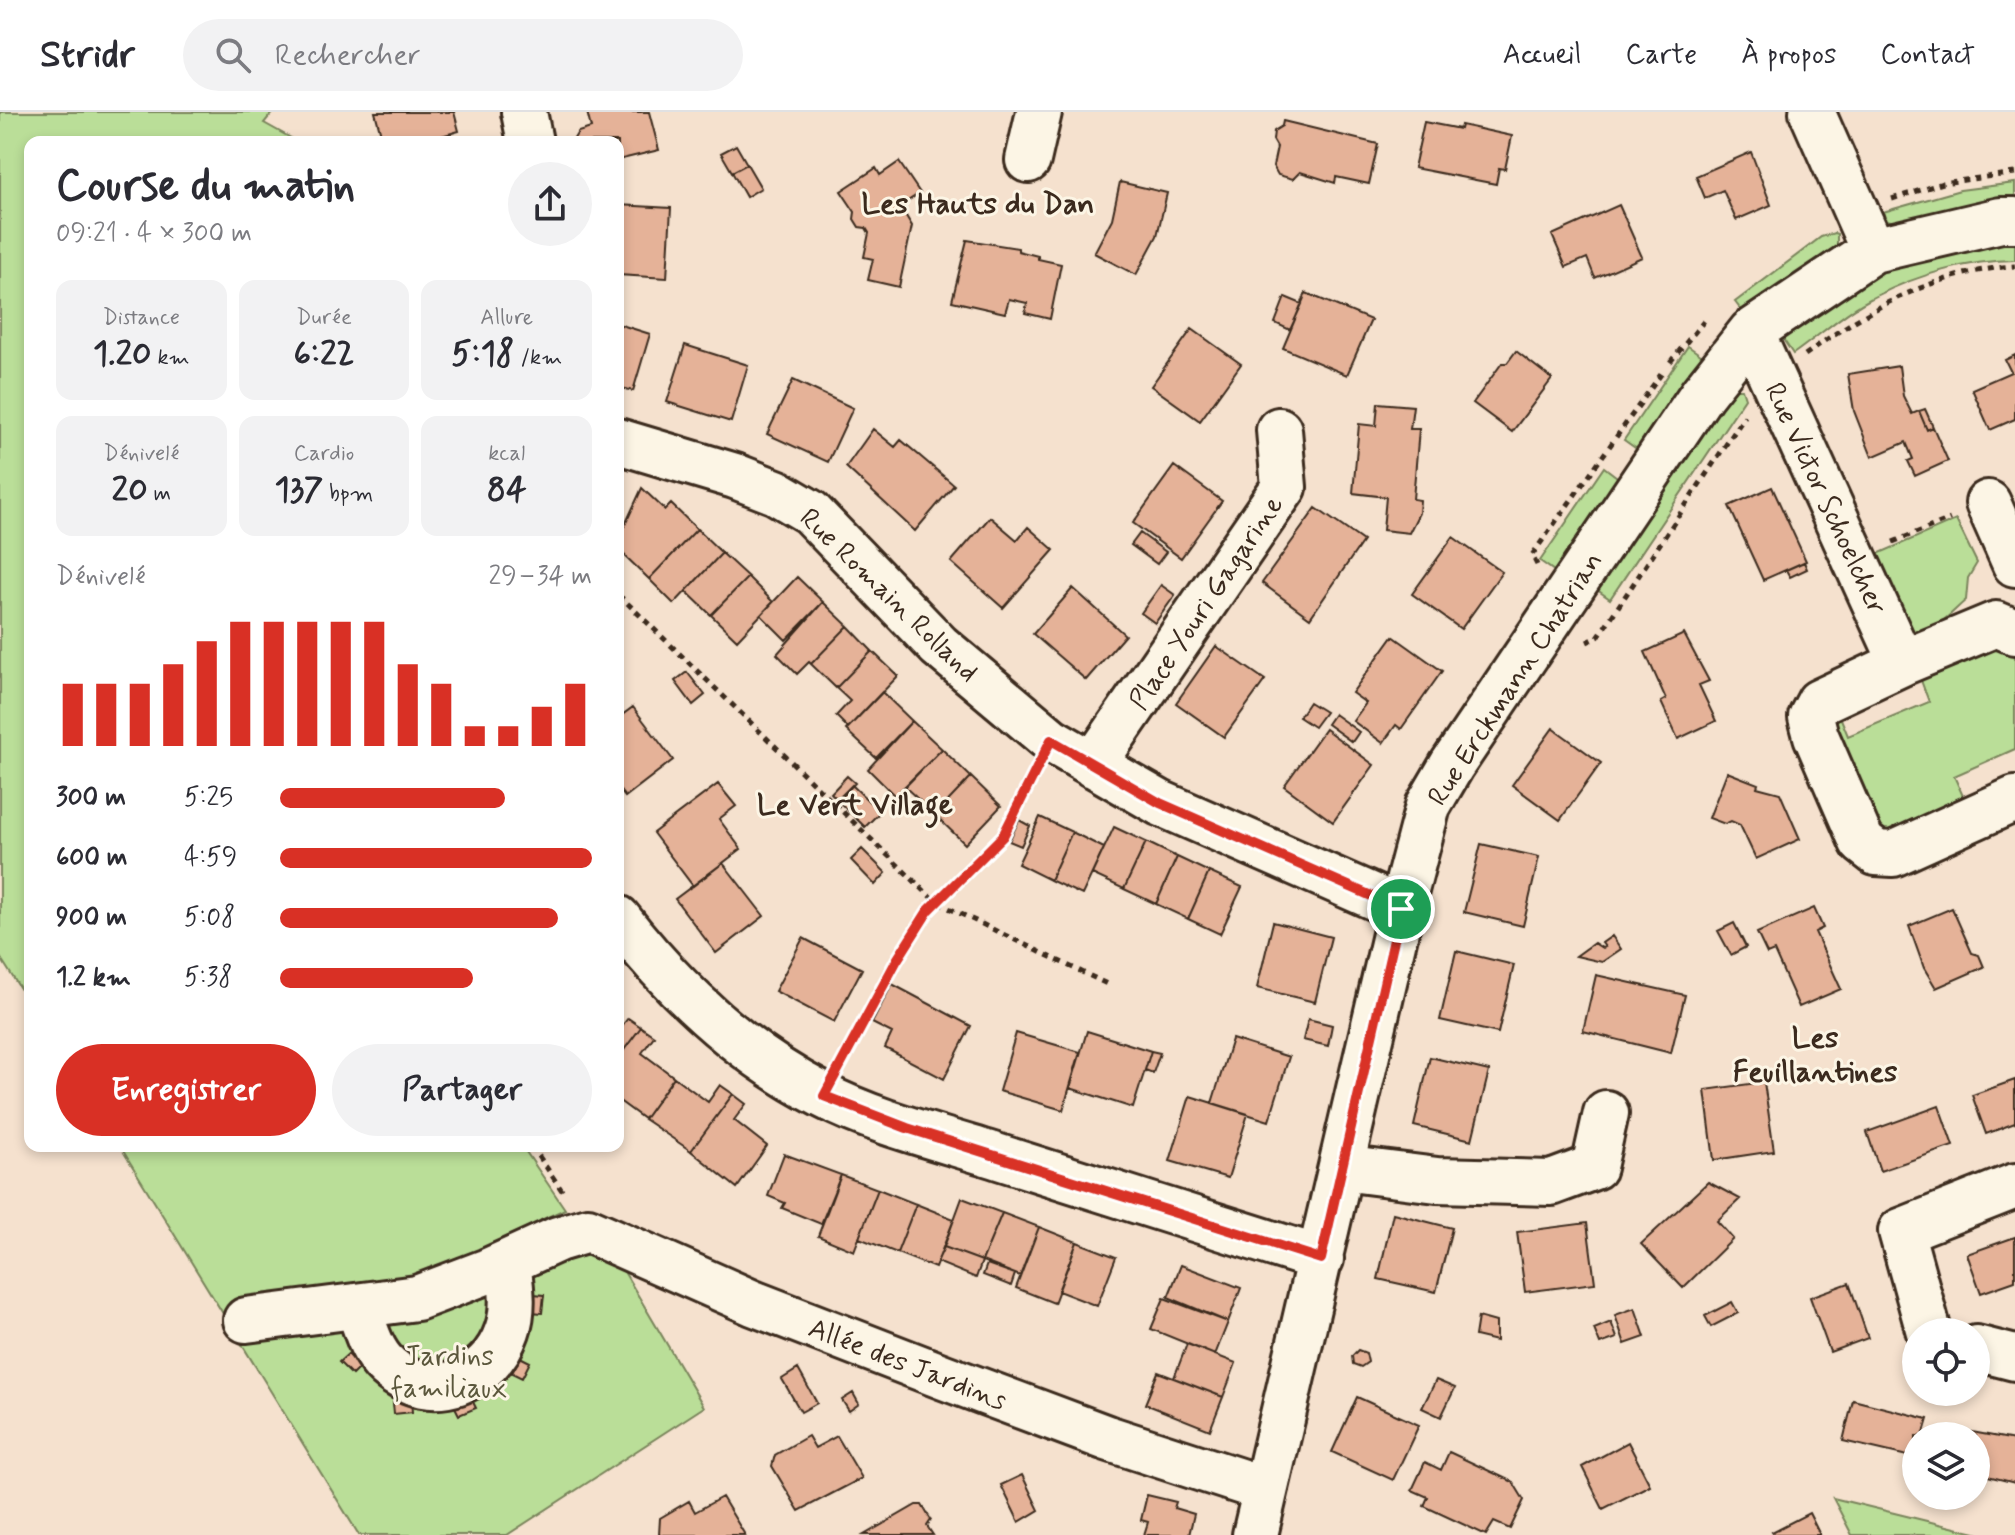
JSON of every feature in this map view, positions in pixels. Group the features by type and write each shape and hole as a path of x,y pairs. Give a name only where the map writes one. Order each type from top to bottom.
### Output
{"street":[{"path":"524,112 529,136"},
{"path":"1028,160 1039,112"},
{"path":"1812,112 1873,250"},
{"name":"Rue Erckmann Chatrian","path":"1255,1535 1401,909 1428,806 1452,765 1702,394 1751,332 1873,250 2001,220 2015,220"},
{"name":"Rue Victor Schoelcher","path":"1751,332 1902,663"},
{"name":"Place Youri Gagarine","path":"1093,765 1284,487 1279,430"},
{"name":"Rue Romain Rolland","path":"624,443 735,476 776,492 810,512 939,646 1051,740 1160,803 1401,909"},
{"path":"1988,503 2015,564"},
{"path":"2012,620 1902,663 1819,702 1811,717 1816,736 1862,842 1876,853 1893,854 2015,799"},
{"path":"624,926 652,963 720,1027 771,1065 824,1096 907,1128 1321,1259"},
{"path":"1342,1168 1437,1180 1551,1183 1594,1167 1606,1113"},
{"path":"1925,1318 1901,1231 2015,1186"},
{"path":"246,1320 417,1298 573,1235"},
{"name":"Allée des Jardins","path":"573,1235 1107,1438 1264,1489"},
{"path":"358,1306 370,1342 389,1368 425,1386 462,1383 491,1360 508,1329 512,1293 508,1263"},
{"path":"1990,1352 2015,1358"}],"path":[{"path":"1793,364 1850,321 1910,291 1951,278 2015,266"},
{"path":"1575,647 1598,637 1747,414"},
{"path":"1856,558 1988,503"},
{"path":"624,600 936,902 1111,986"},
{"path":"824,1096 897,960 936,902 1003,836 1051,740"},
{"path":"535,1152 573,1235"}],"green space":[{"path":"0,112 273,112 264,123 287,136 24,136 24,995 0,957"},
{"path":"2015,183 2015,201 1900,224 1887,220 1883,212 1960,190"},
{"path":"1837,234 1837,249 1748,319 1735,302 1821,237"},
{"path":"2015,239 2015,260 1962,266 1892,288 1855,308 1793,354 1781,336 1864,278 1901,265"},
{"path":"1688,346 1705,358 1641,452 1624,440"},
{"path":"1732,389 1742,389 1745,398 1610,599 1593,587"},
{"path":"1604,467 1621,480 1557,573 1540,561"},
{"path":"1956,520 1977,563 1968,578 1966,600 1931,629 1915,631 1906,628 1873,556"},
{"path":"1986,643 2015,647 2015,749 1954,776 1967,805 1882,837 1829,719 1837,709 1848,736 1929,702 1919,675"},
{"name":"Jardins familiaux","path":"124,1152 526,1152 565,1209 541,1220 566,1258 613,1253 704,1407 507,1535 359,1535"},
{"path":"1833,1498 1984,1535 1852,1535"}],"building":[{"path":"375,112 454,112 459,131 441,136 381,136"},
{"path":"587,112 649,112 659,150 624,159 624,136 576,136 578,132 591,128"},
{"path":"1283,121 1378,144 1369,184 1336,177 1335,183 1300,172 1293,179 1278,175 1273,166 1277,147 1273,140 1274,131 1282,126"},
{"path":"1424,122 1460,129 1461,125 1512,136 1505,169 1499,168 1496,184 1414,168"},
{"path":"736,145 747,164 732,172 721,153"},
{"path":"1751,152 1771,205 1736,220 1723,190 1705,198 1696,176"},
{"path":"899,162 920,193 900,206 912,226 899,287 868,280 873,259 864,257 869,233 866,228 859,227 854,219 855,212 841,191 876,168 880,175"},
{"path":"747,164 761,188 746,197 732,172"},
{"path":"1120,182 1167,193 1157,236 1136,275 1094,253 1112,219"},
{"path":"624,205 671,208 667,278 624,275"},
{"path":"1619,205 1642,257 1595,278 1587,258 1566,267 1552,235"},
{"path":"967,240 1018,248 1018,251 1038,256 1038,259 1061,264 1050,319 1025,313 1027,303 1009,299 1005,313 952,301"},
{"path":"1306,293 1371,320 1347,375 1283,348"},
{"path":"1285,297 1302,304 1290,330 1275,323"},
{"path":"624,326 650,334 633,391 624,389"},
{"path":"1192,329 1241,364 1200,421 1151,386"},
{"path":"685,345 748,365 731,422 667,402"},
{"path":"1516,351 1552,379 1512,432 1473,403 1502,363 1507,363"},
{"path":"2015,355 2015,419 1990,430 1972,389 2011,372 2005,360"},
{"path":"1899,366 1903,396 1912,414 1919,411 1927,430 1933,427 1948,461 1915,476 1908,461 1913,459 1906,442 1872,457 1854,411 1848,374"},
{"path":"793,380 853,408 828,462 767,434"},
{"path":"1378,403 1413,406 1410,429 1419,429 1413,499 1420,500 1419,513 1409,533 1383,530 1386,497 1353,493 1359,424 1376,426"},
{"path":"1925,409 1933,427 1927,430 1919,411"},
{"path":"873,429 895,447 901,440 954,485 915,531 846,467"},
{"path":"1174,466 1222,501 1181,558 1133,523"},
{"path":"1772,487 1806,561 1763,580 1729,506"},
{"path":"642,488 665,510 671,504 697,529 649,579 624,555 624,527"},
{"path":"1316,508 1363,541 1310,618 1262,583"},
{"path":"990,517 1017,540 1028,527 1054,550 1003,608 951,562"},
{"path":"697,529 722,553 674,604 649,579"},
{"path":"1140,533 1166,552 1157,564 1131,545"},
{"path":"1453,537 1502,572 1461,629 1412,594"},
{"path":"722,553 748,577 711,615 686,591"},
{"path":"1804,562 1807,569 1790,577 1786,570"},
{"path":"748,577 773,602 737,640 711,615"},
{"path":"797,577 823,602 786,640 761,615"},
{"path":"1161,585 1175,595 1155,623 1141,613"},
{"path":"1073,588 1125,635 1086,680 1033,634"},
{"path":"823,602 848,626 797,674 777,654"},
{"path":"848,626 872,651 836,688 811,664"},
{"path":"1684,634 1709,681 1699,685 1716,721 1678,739 1661,702 1666,699 1645,652"},
{"path":"1393,636 1442,671 1401,729 1396,725 1383,743 1353,721 1366,703 1352,693"},
{"path":"1216,646 1265,680 1224,737 1176,703"},
{"path":"872,651 898,676 848,728 836,716 850,701 836,688"},
{"path":"687,672 705,695 693,705 675,681"},
{"path":"882,692 912,721 876,758 846,730"},
{"path":"1309,702 1325,712 1314,727 1299,717"},
{"path":"633,707 673,760 625,797 624,796 624,714"},
{"path":"1334,714 1359,732 1352,742 1327,724"},
{"path":"912,721 942,749 895,796 868,769"},
{"path":"1553,728 1601,763 1560,820 1512,785"},
{"path":"1325,729 1374,765 1333,822 1284,786"},
{"path":"942,749 971,777 935,815 905,787"},
{"path":"1727,772 1758,784 1757,787 1780,793 1800,839 1756,859 1740,825 1709,818"},
{"path":"847,776 855,783 838,800 831,793"},
{"path":"971,777 1001,806 965,844 935,815"},
{"path":"718,784 736,806 719,819 741,849 693,886 653,833"},
{"path":"852,785 880,812 865,827 837,800"},
{"path":"1040,817 1072,832 1050,880 1018,864"},
{"path":"1019,820 1030,826 1021,846 1009,841"},
{"path":"1114,827 1146,842 1124,889 1092,874"},
{"path":"1072,832 1104,848 1082,895 1050,880"},
{"path":"1146,842 1177,857 1156,904 1124,889"},
{"path":"1481,844 1539,857 1523,926 1464,912"},
{"path":"862,849 886,873 875,885 851,860"},
{"path":"1177,857 1209,872 1188,919 1156,904"},
{"path":"723,863 764,916 716,953 675,899"},
{"path":"1209,872 1242,887 1220,934 1188,919"},
{"path":"1814,908 1823,928 1815,932 1841,989 1799,1007 1774,951 1767,954 1757,933"},
{"path":"1952,908 1972,953 1979,955 1984,967 1936,988 1924,968 1909,926"},
{"path":"1273,922 1331,937 1315,1002 1257,988"},
{"path":"1734,923 1746,947 1731,955 1718,931"},
{"path":"1612,936 1621,949 1602,962 1576,956 1594,943 1605,947 1602,943"},
{"path":"803,938 862,969 834,1022 775,991"},
{"path":"1456,951 1514,965 1498,1033 1440,1020"},
{"path":"1596,975 1685,995 1671,1053 1583,1031"},
{"path":"892,984 971,1026 944,1079 885,1048 892,1033 872,1023"},
{"path":"628,1018 641,1027 624,1050 624,1023"},
{"path":"1308,1019 1332,1025 1328,1046 1303,1040"},
{"path":"641,1027 654,1036 642,1053 674,1077 644,1119 624,1104 624,1050"},
{"path":"1087,1031 1151,1051 1133,1108 1070,1088"},
{"path":"1016,1033 1080,1052 1063,1110 999,1091"},
{"path":"1232,1039 1289,1057 1269,1121 1212,1103"},
{"path":"1151,1051 1160,1053 1153,1073 1145,1070"},
{"path":"1430,1057 1489,1071 1472,1140 1414,1126"},
{"path":"674,1077 708,1102 720,1085 733,1094 691,1151 644,1119"},
{"path":"2015,1080 2015,1123 1986,1134 1972,1095"},
{"path":"1764,1082 1774,1151 1714,1160 1705,1090"},
{"path":"733,1094 746,1104 734,1120 767,1146 737,1188 691,1151"},
{"path":"1190,1096 1248,1114 1228,1178 1170,1161"},
{"path":"1939,1106 1953,1146 1880,1171 1867,1132"},
{"path":"784,1154 841,1175 821,1224 782,1208 785,1203 768,1196"},
{"path":"841,1175 878,1189 854,1251 818,1236"},
{"path":"1708,1182 1740,1199 1717,1221 1733,1239 1683,1288 1641,1244"},
{"path":"878,1189 916,1204 897,1253 859,1238"},
{"path":"962,1198 1002,1213 982,1261 944,1247"},
{"path":"916,1204 954,1219 935,1268 897,1253"},
{"path":"1002,1213 1039,1227 1020,1276 982,1261"},
{"path":"1393,1213 1452,1228 1436,1292 1378,1279"},
{"path":"1587,1223 1595,1283 1525,1292 1517,1232"},
{"path":"1039,1227 1077,1242 1054,1303 1016,1288"},
{"path":"2015,1237 2015,1281 1981,1293 1967,1254"},
{"path":"1077,1242 1116,1257 1097,1306 1058,1291"},
{"path":"944,1247 982,1261 976,1278 937,1262"},
{"path":"987,1264 1015,1274 1011,1286 983,1275"},
{"path":"1181,1265 1241,1288 1228,1322 1168,1297"},
{"path":"1849,1283 1868,1338 1830,1352 1810,1297"},
{"path":"533,1294 544,1295 542,1313 531,1312"},
{"path":"1164,1298 1228,1322 1215,1355 1151,1329"},
{"path":"1732,1302 1738,1313 1711,1327 1705,1316"},
{"path":"1635,1308 1645,1337 1625,1344 1615,1315"},
{"path":"1478,1317 1496,1322 1496,1341 1475,1336"},
{"path":"1611,1322 1617,1338 1600,1344 1594,1329"},
{"path":"1187,1344 1236,1363 1223,1397 1174,1378"},
{"path":"1358,1350 1366,1353 1368,1362 1361,1367 1353,1364 1352,1356"},
{"path":"348,1354 360,1367 352,1375 339,1362"},
{"path":"520,1357 530,1362 522,1378 512,1373"},
{"path":"798,1369 817,1403 801,1412 782,1379"},
{"path":"1158,1372 1223,1397 1210,1430 1145,1404"},
{"path":"1436,1380 1455,1388 1441,1417 1422,1408"},
{"path":"853,1393 859,1404 849,1411 842,1400"},
{"path":"1357,1397 1419,1425 1393,1480 1332,1452"},
{"path":"471,1398 476,1408 459,1415 454,1405"},
{"path":"1853,1400 1928,1419 1927,1422 1902,1422 1902,1455 1843,1441"},
{"path":"411,1401 412,1412 394,1414 393,1403"},
{"path":"1990,1435 2015,1440 2015,1483 1990,1477"},
{"path":"808,1436 815,1448 837,1436 862,1478 799,1511 772,1466 775,1455"},
{"path":"1628,1442 1650,1485 1603,1509 1582,1467"},
{"path":"1449,1452 1513,1482 1524,1500 1510,1529 1494,1522 1486,1535 1424,1506 1428,1497 1412,1490 1425,1462 1441,1470"},
{"path":"1022,1475 1039,1510 1019,1522 1001,1485"},
{"path":"1147,1495 1176,1502 1174,1508 1194,1514 1189,1535 1144,1535 1148,1522 1141,1520"},
{"path":"722,1497 745,1535 659,1535 660,1518 689,1501 695,1512"},
{"path":"916,1505 922,1505 931,1520 927,1526 933,1535 864,1535"},
{"path":"1809,1513 1820,1535 1774,1535 1772,1532"}],"district":[{"name":"Les Hauts du Dan","path":"978,203"},
{"name":"Le Vert Village","path":"855,804"},
{"name":"Les Feuillantines","path":"1815,1054"}],"route":[{"path":"1051,740 1160,803 1401,909 1321,1259 907,1128 824,1096 897,960 928,911 1003,836 1051,740"}]}
